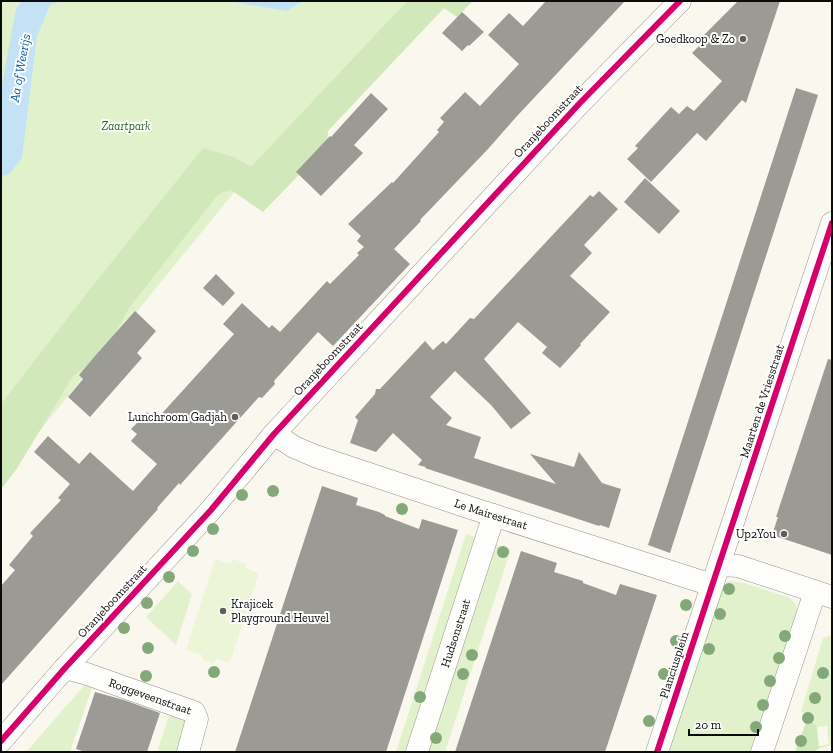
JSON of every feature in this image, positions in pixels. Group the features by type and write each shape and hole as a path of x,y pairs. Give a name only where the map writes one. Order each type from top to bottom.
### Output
{"street":[{"name":"Oranjeboomstraat","path":"1,741 65,668 211,510 274,434 579,104 680,1"},
{"name":"Maarten de Vriesstraat","path":"712,585 824,273 832,223"},
{"name":"Le Mairestraat","path":"274,434 294,447 315,456 712,585"},
{"name":"Hudsonstraat","path":"417,752 494,515"},
{"path":"719,565 738,566 823,594 762,752"},
{"name":"Planciusplein","path":"657,752 712,585"},
{"name":"Roggeveenstraat","path":"65,668 87,674 194,712 197,719 188,752"}],"green space":[{"name":"Zaartpark","path":"1,1 407,1 272,146 1,478"},
{"path":"407,1 473,1 457,17 444,8 328,131 327,146 263,212 231,190 223,192 217,196 129,308 105,353 73,376 16,470 1,489 1,404 87,293 203,148 234,157 251,167"},
{"path":"466,534 481,539 410,752 396,752"},
{"path":"491,543 511,549 445,752 423,752"},
{"name":"Krajicek Playground Heuvel","path":"215,559 231,564 233,559 246,564 245,568 259,573 230,663 216,659 214,664 201,659 202,655 186,650"},
{"path":"178,581 192,594 176,645 146,617"},
{"path":"732,581 744,583 788,597 795,603 798,610 755,752 666,752 721,587"},
{"path":"832,635 832,746 819,749 819,746 829,744 827,726 817,727 801,711 823,638"},
{"path":"89,680 94,682 70,752 26,752"},
{"path":"171,710 176,712 187,722 181,752 157,752"},
{"path":"808,717 817,727 819,749 812,752 795,752"}],"water":[{"name":"Aa of Weerijs","path":"22,1 62,1 50,5 37,36 22,158 9,174 1,177 1,90 16,9"},
{"path":"227,1 303,1 287,11"}],"building":[{"path":"546,1 625,1 394,249 410,264 333,346 318,332 274,381 275,384 262,398 259,397 180,485 179,483 157,508 158,509 1,685 1,586 15,570 9,565 33,536 30,533 61,500 58,498 70,484 34,452 48,436 79,464 90,452 133,491 157,464 131,441 137,434 131,429 147,412 156,420 234,334 223,324 242,303 269,328 272,325 280,332 327,281 330,284 359,255 357,253 364,247 357,241 361,236 348,224 392,182 393,183 439,132 437,130 444,122 440,118 465,92 480,106 519,64 488,35 509,13 523,26"},
{"path":"738,1 780,1 746,103 742,100 706,141 697,133 651,182 627,159 638,148 635,146 671,107 679,114 687,106 694,111 722,81 692,53 702,43 699,40"},
{"path":"462,12 484,32 462,51 442,33"},
{"path":"796,88 818,95 670,553 648,545"},
{"path":"371,93 388,109 354,145 363,153 321,196 296,172 330,136 331,137"},
{"path":"645,178 680,211 659,234 624,202"},
{"path":"599,191 618,209 584,245 592,253 570,276 610,312 560,368 542,353 547,347 518,322 484,359 531,413 511,429 491,405 455,371 430,397 452,418 446,425 481,437 474,458 556,484 530,454 574,467 579,452 602,483 621,489 609,528 599,526 418,465 422,460 393,433 376,452 350,443 358,420 355,417 375,394 376,389 380,389 425,341 433,350 443,341 446,344 470,318 474,319 590,195 593,197"},
{"path":"216,274 235,293 223,306 203,288"},
{"path":"135,311 156,331 137,353 142,358 90,417 68,397 83,379 79,375"},
{"path":"828,359 832,360 832,555 772,535 778,517 776,517"},
{"path":"322,486 358,498 356,505 379,512 385,516 419,529 422,519 458,530 386,752 235,752"},
{"path":"521,551 557,563 554,572 583,581 583,583 616,595 620,584 657,595 605,752 455,752"},
{"path":"95,692 124,700 160,713 147,752 86,752 76,749"}],"cycle path":[{"path":"1,741 65,668 211,510 274,434 579,104 680,1"},
{"path":"657,752 832,223"}],"place":[{"name":"Goedkoop & Zo","path":"743,39"},
{"name":"Lunchroom Gadjah","path":"235,417"},
{"name":"Up2You","path":"784,534"},
{"name":"Krajicek Playground Heuvel","path":"223,611"}]}
